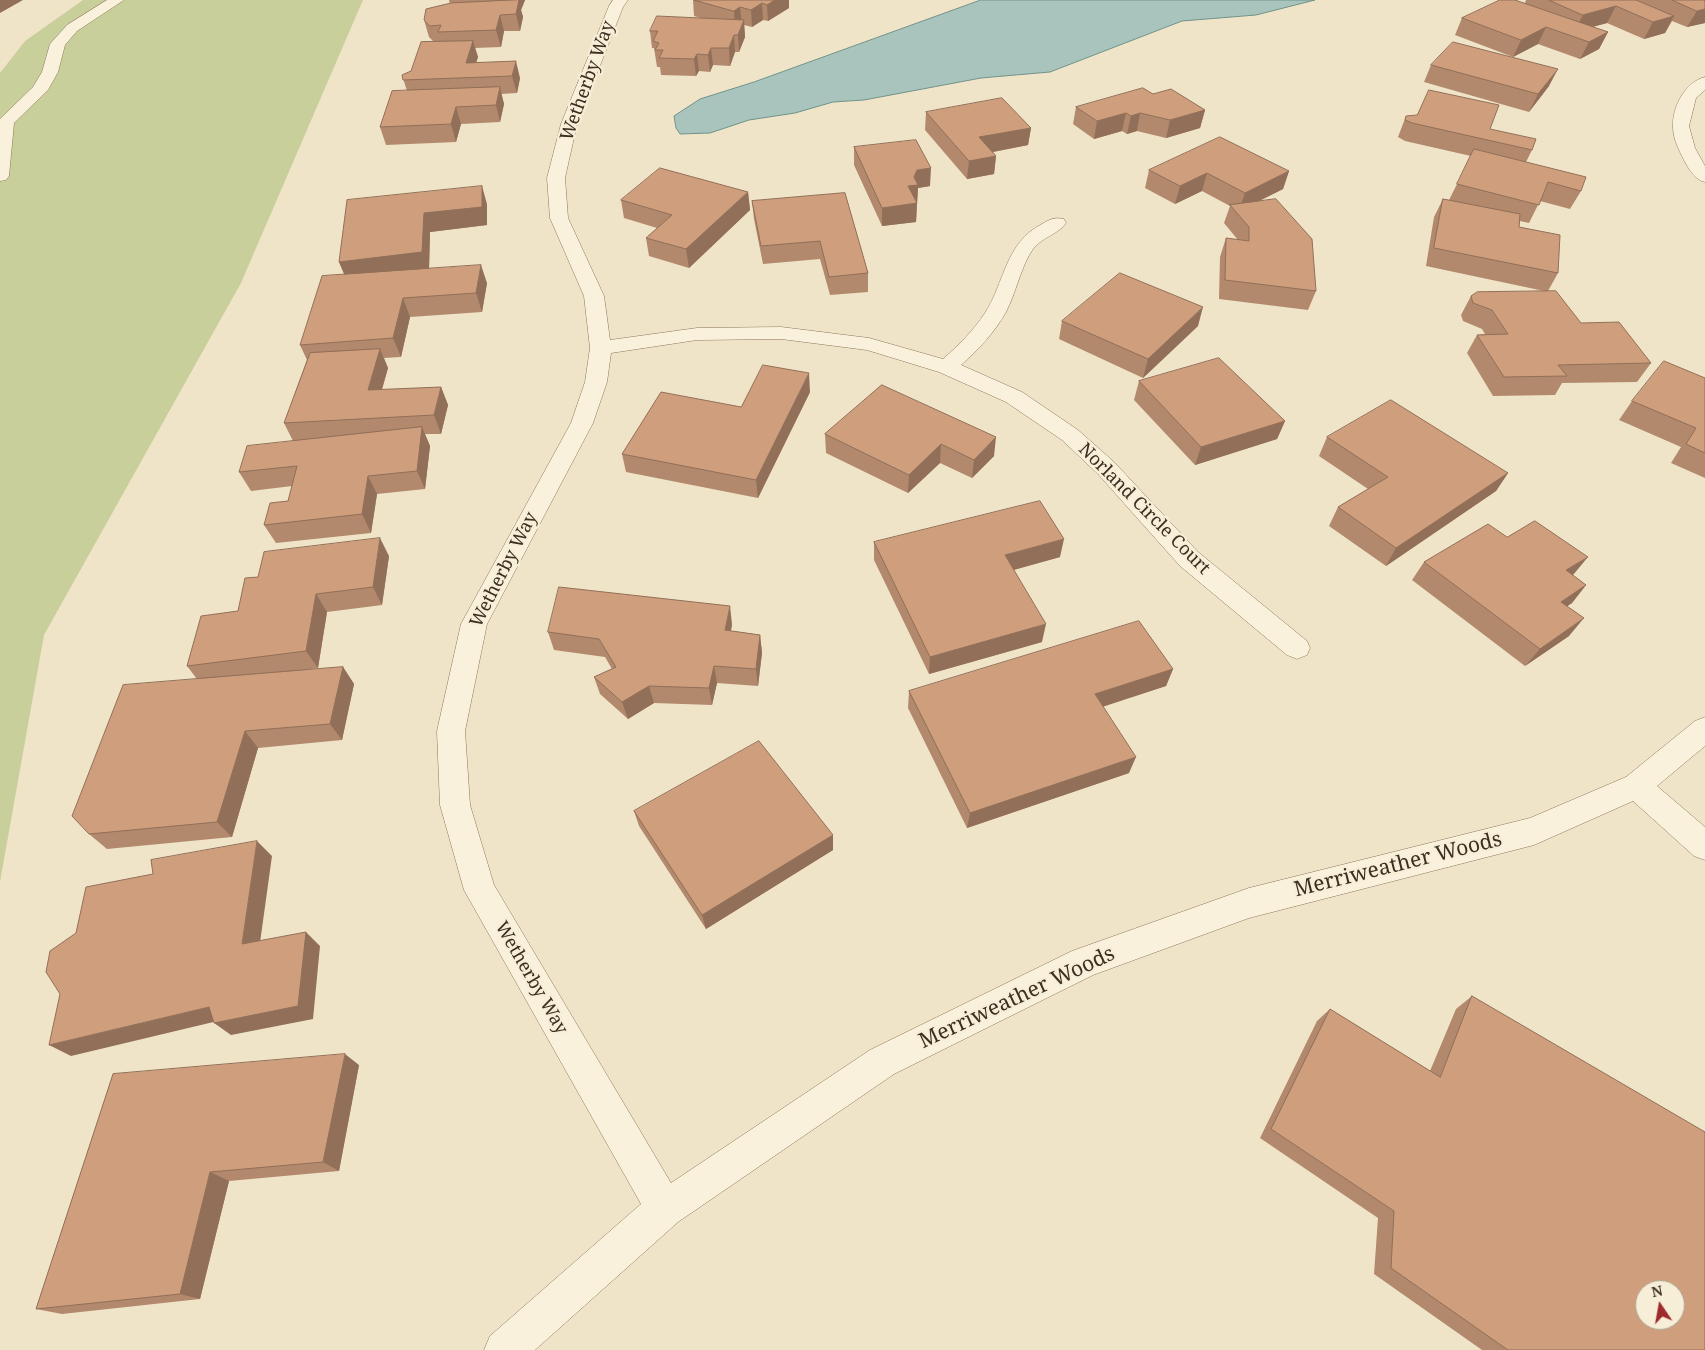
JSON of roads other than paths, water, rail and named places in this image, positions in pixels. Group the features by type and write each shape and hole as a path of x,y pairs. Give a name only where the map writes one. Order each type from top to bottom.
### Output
{"street":[{"path":"0,176 6,122 40,90 50,72 58,44 72,28 117,0"},
{"name":"Wetherby Way","path":"621,0 616,6 569,124 556,178 559,218 594,296 601,348 596,382 582,422 474,624 451,731 454,805 480,890 665,1209"},
{"path":"1705,82 1688,96 1680,126 1686,148 1705,177"},
{"path":"947,366 970,346 995,313 1025,246 1040,232 1057,223"},
{"name":"Norland Circle Court","path":"601,348 697,334 781,333 869,344 947,366 1014,397 1070,435 1106,468 1189,559 1297,648"},
{"name":"Merriweather Woods","path":"504,1350 665,1209 882,1062 1084,962 1249,903 1534,831 1636,786 1705,729"},
{"path":"1636,786 1705,846"}],"water":[{"path":"981,0 1315,0 1256,15 1182,21 1050,72 981,78 864,100 833,102 795,113 749,120 710,133 680,134 676,128 674,116 700,99 754,82"}]}
